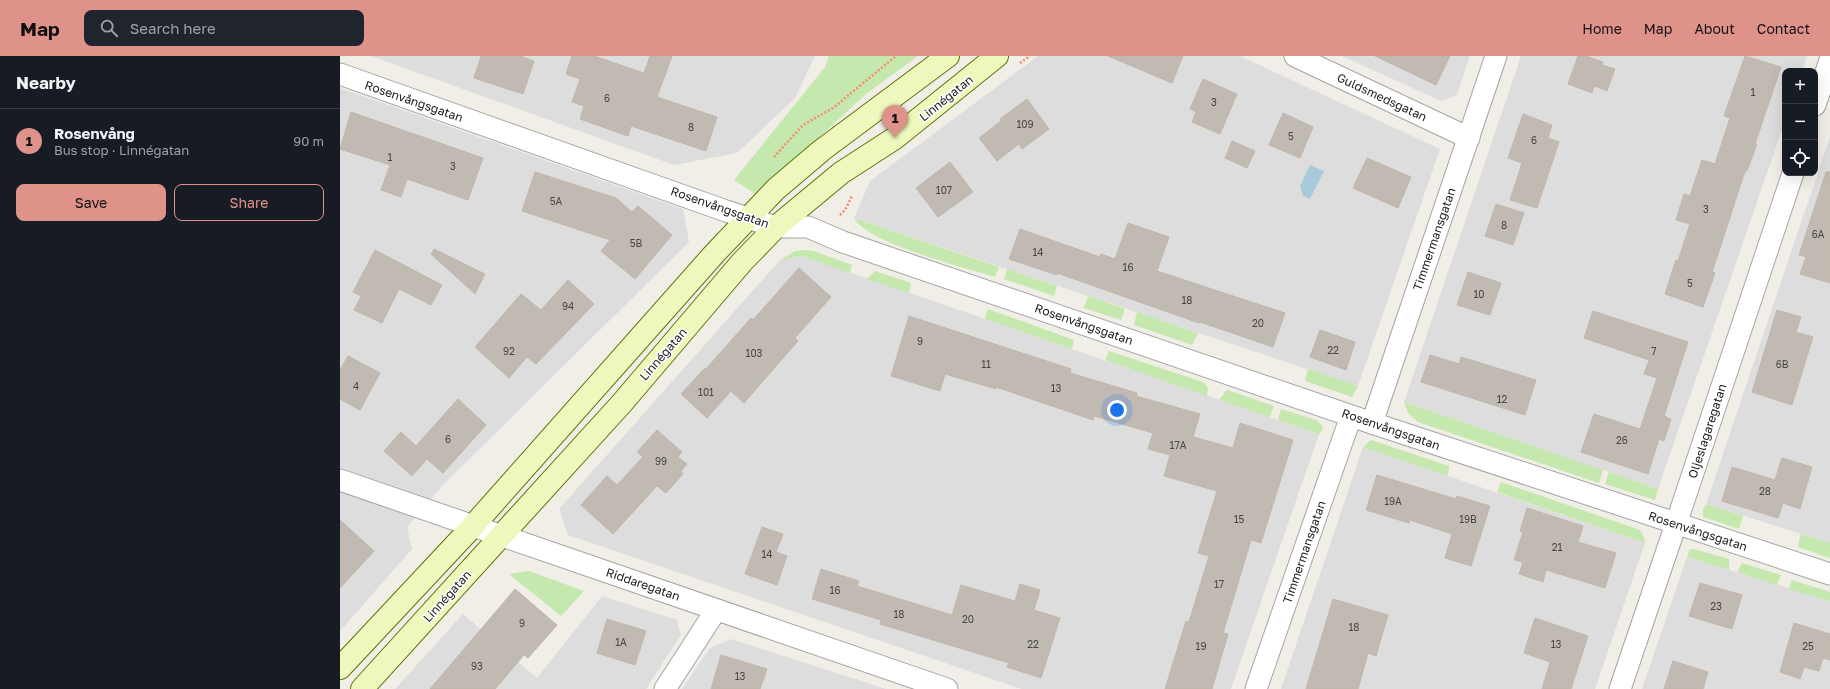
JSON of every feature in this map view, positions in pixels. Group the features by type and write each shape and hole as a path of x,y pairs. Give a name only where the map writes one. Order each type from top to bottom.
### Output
{"street":[{"path":"340,668 474,526 748,218 776,189 822,150 948,56"},
{"name":"Linnégatan","path":"362,689 622,403 742,262 776,226 840,173 895,138 997,56"},
{"name":"Guldsmedsgatan","path":"1295,56 1468,138"},
{"name":"Timmermansgatan","path":"1372,423 1496,56"},
{"path":"1815,104 1830,60"},
{"name":"Rosenvångsgatan","path":"340,74 748,218 776,226 808,227 843,242 1351,416 1830,574"},
{"name":"Oljeslagaregatan","path":"1620,689 1791,176"},
{"name":"Timmermansgatan","path":"1256,689 1351,416"},
{"name":"Riddaregatan","path":"340,480 474,526 502,534 945,689"},
{"path":"665,689 716,610"}],"path":[{"path":"1017,65 1030,56"},
{"path":"822,232 845,210 854,192"}],"shaded area":[{"path":"371,56 815,56 795,98 737,153 674,165"},
{"path":"1038,56 1240,56 1440,149 1358,386 854,218 870,181"},
{"path":"1342,56 1470,56 1457,95 1441,101"},
{"path":"1521,56 1807,57 1803,68 1782,68 1782,130 1658,489 1404,402"},
{"path":"340,88 683,209 689,242 444,484 407,527 412,549 340,631"},
{"path":"1830,137 1830,543 1706,504"},
{"path":"802,256 1319,434 1231,689 1022,689 568,535 559,509 780,260"},
{"path":"1363,447 1645,543 1595,689 1281,689"},
{"path":"1687,557 1830,601 1830,689 1642,689"},
{"path":"602,596 677,620 681,635 646,689 395,689 463,614 537,678"},
{"path":"731,639 886,689 682,689 710,648"}],"green space":[{"path":"829,56 918,56 866,94 757,195 734,180 825,67"},
{"path":"854,218 999,267 995,277 918,254 877,236 863,227"},
{"path":"795,251 814,251 852,265 850,273 802,256 780,260"},
{"path":"1007,269 1057,286 1054,296 1004,279"},
{"path":"875,271 911,283 909,293 867,279"},
{"path":"1088,296 1125,309 1121,320 1084,308"},
{"path":"988,309 1074,340 1072,349 985,319"},
{"path":"1137,312 1198,333 1192,345 1134,325"},
{"path":"1109,351 1203,382 1208,388 1207,396 1105,360"},
{"path":"1308,369 1358,386 1352,397 1305,381"},
{"path":"1227,390 1274,406 1270,417 1219,400"},
{"path":"1404,402 1603,470 1599,483 1418,422 1408,413"},
{"path":"1281,409 1316,420 1323,426 1322,431 1319,434 1278,420"},
{"path":"1371,440 1449,466 1448,476 1363,447"},
{"path":"1609,472 1658,489 1655,500 1605,484"},
{"path":"1501,482 1640,530 1644,537 1645,543 1497,492"},
{"path":"1706,504 1743,516 1739,529 1703,517 1703,509"},
{"path":"1800,534 1830,543 1830,558 1798,547"},
{"path":"1690,549 1729,559 1729,570 1687,557"},
{"path":"1742,563 1781,575 1777,585 1737,572"},
{"path":"529,571 584,591 561,616 509,574"},
{"path":"1792,580 1830,592 1830,601 1789,589"}],"water":[{"path":"1310,165 1324,171 1310,199 1303,196 1300,186"}],"building":[{"path":"481,56 520,56 534,61 523,94 474,78"},
{"path":"572,56 594,56 644,73 650,56 672,56 657,97 717,117 706,151 631,126 628,136 580,119 584,106 572,102 580,79 566,74"},
{"path":"1108,56 1183,56 1172,83"},
{"path":"1375,56 1450,56 1436,85"},
{"path":"1578,56 1586,56 1603,62 1602,65 1615,69 1607,91 1594,86 1592,93 1568,84"},
{"path":"1745,56 1781,67 1755,144 1757,144 1747,171 1745,171 1712,272 1715,273 1703,307 1665,294 1690,224 1676,220 1684,194 1690,196 1702,160 1715,164 1730,118 1724,116"},
{"path":"1203,79 1237,94 1220,134 1192,122 1196,112 1190,109"},
{"path":"1027,99 1049,129 1022,149 1019,144 997,161 979,138 1001,121 1000,119"},
{"path":"351,112 483,158 468,200 407,179 401,197 381,190 390,165 340,149"},
{"path":"1283,113 1313,127 1300,158 1269,145"},
{"path":"1523,114 1552,125 1548,138 1559,142 1537,208 1510,200 1522,163 1508,158"},
{"path":"1232,141 1255,151 1247,168 1225,158"},
{"path":"1367,158 1411,177 1398,208 1353,188"},
{"path":"950,162 973,192 938,217 916,188"},
{"path":"535,172 616,198 632,212 638,206 672,235 635,279 601,251 610,240 522,211"},
{"path":"1826,172 1830,172 1830,283 1800,274 1806,257 1799,255"},
{"path":"1496,204 1524,213 1513,245 1485,236"},
{"path":"1128,223 1169,237 1157,271 1285,313 1273,347 1200,322 1199,323 1057,273 1057,275 1009,259 1020,229 1100,257 1101,254 1115,259"},
{"path":"434,249 485,274 475,294 431,254"},
{"path":"375,250 442,285 431,305 399,289 382,323 354,310 361,296 353,292"},
{"path":"799,268 831,297 795,338 798,341 744,403 731,391 707,418 681,394 705,368 706,369 751,318 753,320"},
{"path":"1468,272 1501,283 1490,315 1457,305"},
{"path":"568,280 594,304 536,364 527,357 509,378 475,347 521,294 541,310"},
{"path":"1777,310 1801,317 1796,332 1813,337 1792,405 1752,392"},
{"path":"1593,311 1688,342 1664,416 1671,419 1664,441 1659,439 1648,474 1581,452 1594,414 1640,429 1657,378 1644,374 1649,360 1584,338"},
{"path":"909,316 1071,369 1070,373 1137,393 1136,396 1200,414 1193,437 1233,448 1240,423 1293,440 1261,543 1251,540 1223,633 1228,634 1212,689 1165,689 1186,621 1189,622 1209,556 1198,553 1217,491 1164,476 1170,455 1148,449 1153,433 1094,416 1093,420 996,387 996,389 945,374 940,391 891,376"},
{"path":"1320,330 1355,342 1346,370 1310,357"},
{"path":"1430,355 1459,364 1461,357 1536,380 1525,415 1421,382"},
{"path":"348,356 380,373 360,410 340,399 340,370"},
{"path":"458,399 486,425 443,473 427,459 412,476 384,451 401,432 416,446"},
{"path":"657,430 682,452 678,457 687,464 681,471 683,474 666,493 657,486 613,534 581,505 607,476 617,485 643,457 637,452"},
{"path":"1782,458 1812,467 1800,509 1783,503 1778,518 1722,501 1732,467 1775,480"},
{"path":"1377,475 1456,499 1457,496 1490,506 1471,566 1445,558 1452,534 1410,520 1409,523 1366,510"},
{"path":"1527,508 1583,526 1578,542 1616,553 1605,588 1546,570 1543,582 1519,574 1523,562 1514,560 1523,532 1520,531"},
{"path":"340,520 374,551 340,588"},
{"path":"762,527 783,534 776,552 787,556 777,585 745,574"},
{"path":"821,569 859,581 857,586 952,615 961,585 1015,601 1020,584 1040,590 1034,610 1060,618 1041,678 1007,667 1009,663 880,624 881,620 812,599"},
{"path":"1700,583 1742,595 1732,629 1689,616"},
{"path":"515,589 557,625 528,658 524,655 495,689 430,689"},
{"path":"1333,599 1388,615 1376,656 1368,653 1358,689 1306,689"},
{"path":"1535,618 1588,636 1571,689 1542,689 1550,662 1524,653"},
{"path":"607,619 646,631 635,665 597,653"},
{"path":"1794,623 1830,634 1830,660 1823,658 1819,671 1804,667 1800,679 1780,672"},
{"path":"721,655 767,669 760,689 711,689"},
{"path":"1673,661 1708,672 1703,689 1664,689"}],"place":[{"name":"Rosenvång","path":"895,138"}]}
